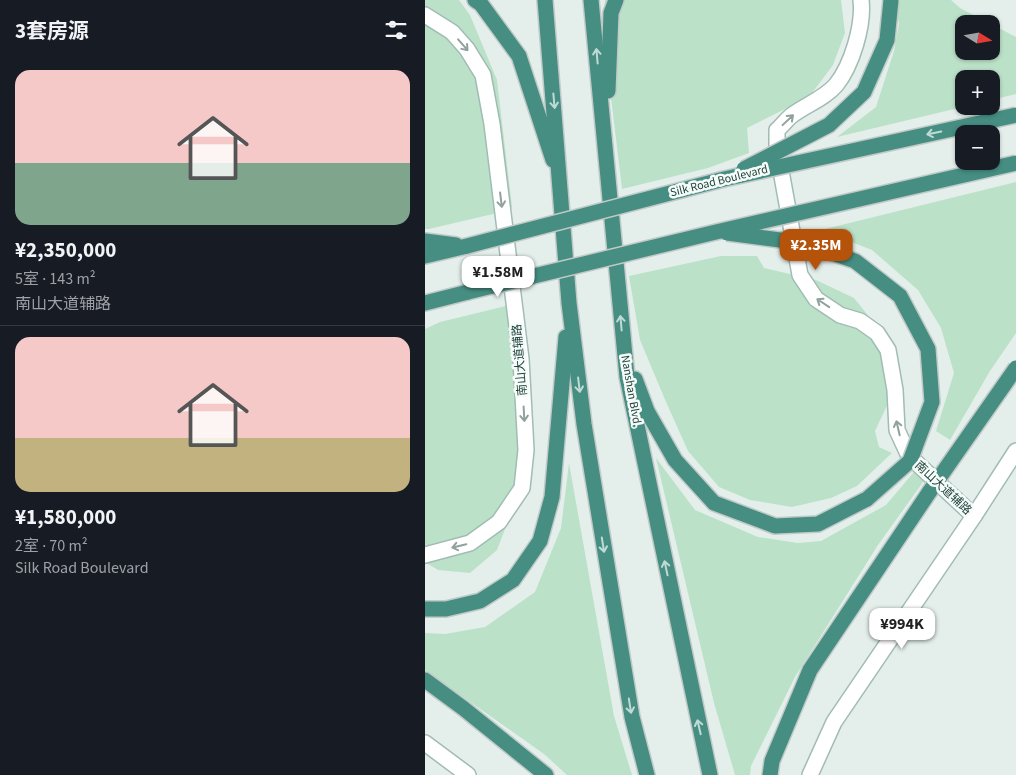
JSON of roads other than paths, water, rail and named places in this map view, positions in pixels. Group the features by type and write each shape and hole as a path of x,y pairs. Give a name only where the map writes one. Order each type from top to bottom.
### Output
{"highway":[{"path":"475,0 481,4 519,56 560,184"},
{"path":"545,0 569,303 583,424 632,717 647,775"},
{"name":"Nanshan Blvd.","path":"591,0 627,377 710,775"},
{"path":"606,152 611,13 615,0"},
{"path":"725,179 829,125 864,92 887,40 891,0"},
{"name":"Silk Road Boulevard","path":"425,256 725,179 1016,115"},
{"path":"428,304 468,292 716,232 1016,163"},
{"path":"623,346 647,411 675,460 714,503 775,526 818,524 867,499 910,461 932,402 928,349 900,296 855,261 803,243 716,232"},
{"path":"425,241 467,246"},
{"path":"425,610 446,609 480,601 513,580 540,540 552,497 569,303"},
{"path":"770,775 772,761 810,670 930,491 1016,368"},
{"path":"425,680 546,775"}],"main road":[{"name":"南山大道辅路","path":"810,775 834,722 974,516 909,456 897,430 895,390 889,350 877,333 860,321 840,314 816,299 800,274 777,150 777,130 791,116 812,104 835,86 848,66 857,38 862,8 861,0"},
{"name":"南山大道辅路","path":"425,15 452,32 467,49 483,75 492,124 521,359 526,450 522,488 499,522 471,543 425,554"},
{"path":"974,516 1016,451"},
{"path":"425,743 468,775"}]}
